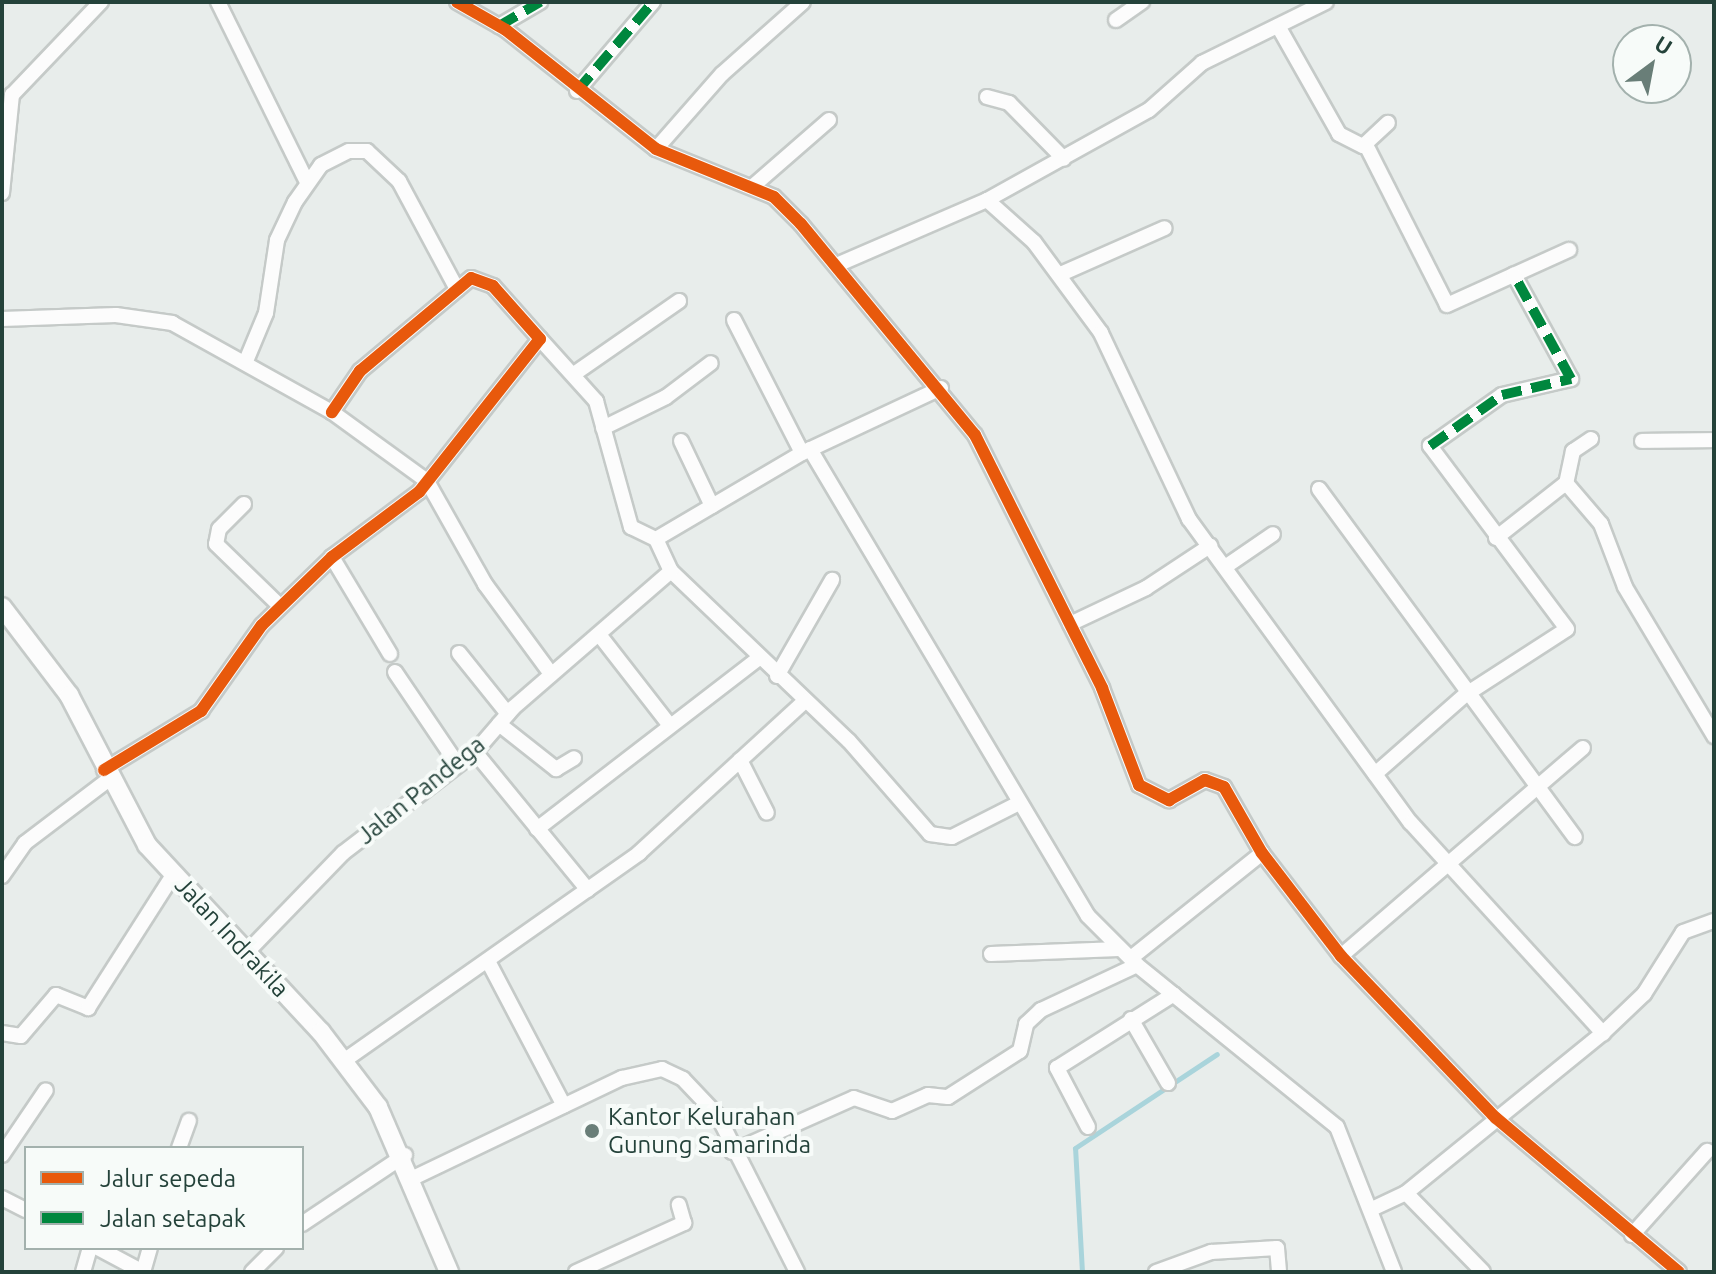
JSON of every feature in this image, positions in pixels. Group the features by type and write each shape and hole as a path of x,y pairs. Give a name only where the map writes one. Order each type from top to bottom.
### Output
{"street":[{"path":"2,193 7,91 101,2"},
{"path":"218,2 307,182"},
{"path":"457,2 499,26 577,91 656,149 774,197 839,264 941,388 975,435 1070,624 1139,785 1169,800 1205,780 1218,782 1262,853 1341,956 1496,1118 1679,1272"},
{"path":"499,26 540,2"},
{"path":"577,91 653,2"},
{"path":"656,149 722,74 803,2"},
{"path":"1116,20 1142,2"},
{"path":"839,264 987,200 1064,159 1149,110 1202,63 1326,2"},
{"path":"1278,26 1339,134 1366,145 1447,305 1569,250"},
{"path":"987,97 1009,103 1064,159"},
{"path":"752,187 829,120"},
{"path":"1366,145 1388,123"},
{"path":"246,361 266,313 277,240 307,182 349,151 380,160 457,289"},
{"path":"987,200 1063,273 1210,546 1375,774 1449,867 1603,1033"},
{"path":"1063,273 1165,228"},
{"path":"1375,774 1465,695 1567,629 1430,446 1502,395 1571,379 1514,275"},
{"path":"332,412 360,371 471,278 485,280 596,401 631,527 656,539 671,571 758,659 805,701 930,834 952,837 1017,804"},
{"path":"574,374 679,301"},
{"path":"2,319 141,317 172,323 246,361 332,412 427,481 485,584 551,674"},
{"path":"734,320 806,451 1017,804 1088,916 1129,957 1337,1127 1374,1208 1394,1272"},
{"path":"2,876 25,843 106,775 201,711 280,606 332,557 427,481 540,339"},
{"path":"603,428 666,397 711,363"},
{"path":"656,539 806,451 941,388"},
{"path":"1496,538 1566,483 1573,451 1591,439"},
{"path":"1642,441 1714,440"},
{"path":"681,441 712,506"},
{"path":"1566,483 1601,524 1625,587 1714,736"},
{"path":"1319,489 1465,695 1575,837"},
{"path":"244,504 219,529 216,544 280,606"},
{"path":"1225,567 1273,534"},
{"path":"1070,624 1146,588 1210,546"},
{"path":"332,557 390,654"},
{"name":"Jalan Pandega","path":"248,951 343,853 475,752 503,719 551,674 601,637 671,571"},
{"path":"777,676 832,580"},
{"name":"Jalan Indrakila","path":"2,607 57,674 106,775 173,875 248,951 345,1060 405,1155 449,1272"},
{"path":"601,637 668,723"},
{"path":"459,653 503,719 556,769 574,758"},
{"path":"537,829 668,723 758,659"},
{"path":"395,672 458,765"},
{"path":"345,1060 489,963 588,890 805,701"},
{"path":"1341,956 1449,867 1534,787 1583,748"},
{"path":"475,752 588,890"},
{"path":"740,760 767,813"},
{"path":"732,1152 854,1098 892,1111 928,1095 948,1097 1020,1051 1026,1024 1041,1010 1129,957 1262,853"},
{"path":"2,1033 21,1036 56,995 88,1008 173,875"},
{"path":"1374,1208 1406,1193 1603,1033 1644,994 1683,932 1714,921"},
{"path":"991,954 1129,957"},
{"path":"489,963 564,1106"},
{"path":"1088,1127 1057,1068 1174,994"},
{"path":"1131,1019 1168,1083"},
{"path":"413,1178 564,1106 662,1069 683,1079 718,1116 732,1152 797,1272"},
{"path":"2,1155 46,1090"},
{"path":"180,1146 189,1121"},
{"path":"1632,1235 1707,1151"},
{"path":"304,1223 405,1155"},
{"path":"1406,1193 1483,1272"},
{"path":"2,1198 24,1209"},
{"path":"576,1272 684,1223 679,1205"},
{"path":"1156,1272 1211,1252 1277,1248 1279,1272"},
{"path":"83,1272 89,1250"},
{"path":"102,1250 144,1272 150,1250"},
{"path":"252,1272 274,1250"}],"waterway":[{"path":"1082,1272 1075,1148 1217,1054"}],"marked path":[{"path":"499,26 540,2"},
{"path":"577,91 653,2"},
{"path":"1430,446 1502,395 1571,379 1514,275"}],"cycle path":[{"path":"457,2 506,30 656,149 774,197 801,224 975,435 1102,688 1139,785 1169,800 1205,780 1224,787 1262,853 1341,956 1496,1118 1679,1272"},
{"path":"104,770 201,711 262,625 332,557 419,492 540,339 493,286 471,278 360,371 332,412"}],"place":[{"name":"Kantor Kelurahan Gunung Samarinda","path":"592,1131"}]}
